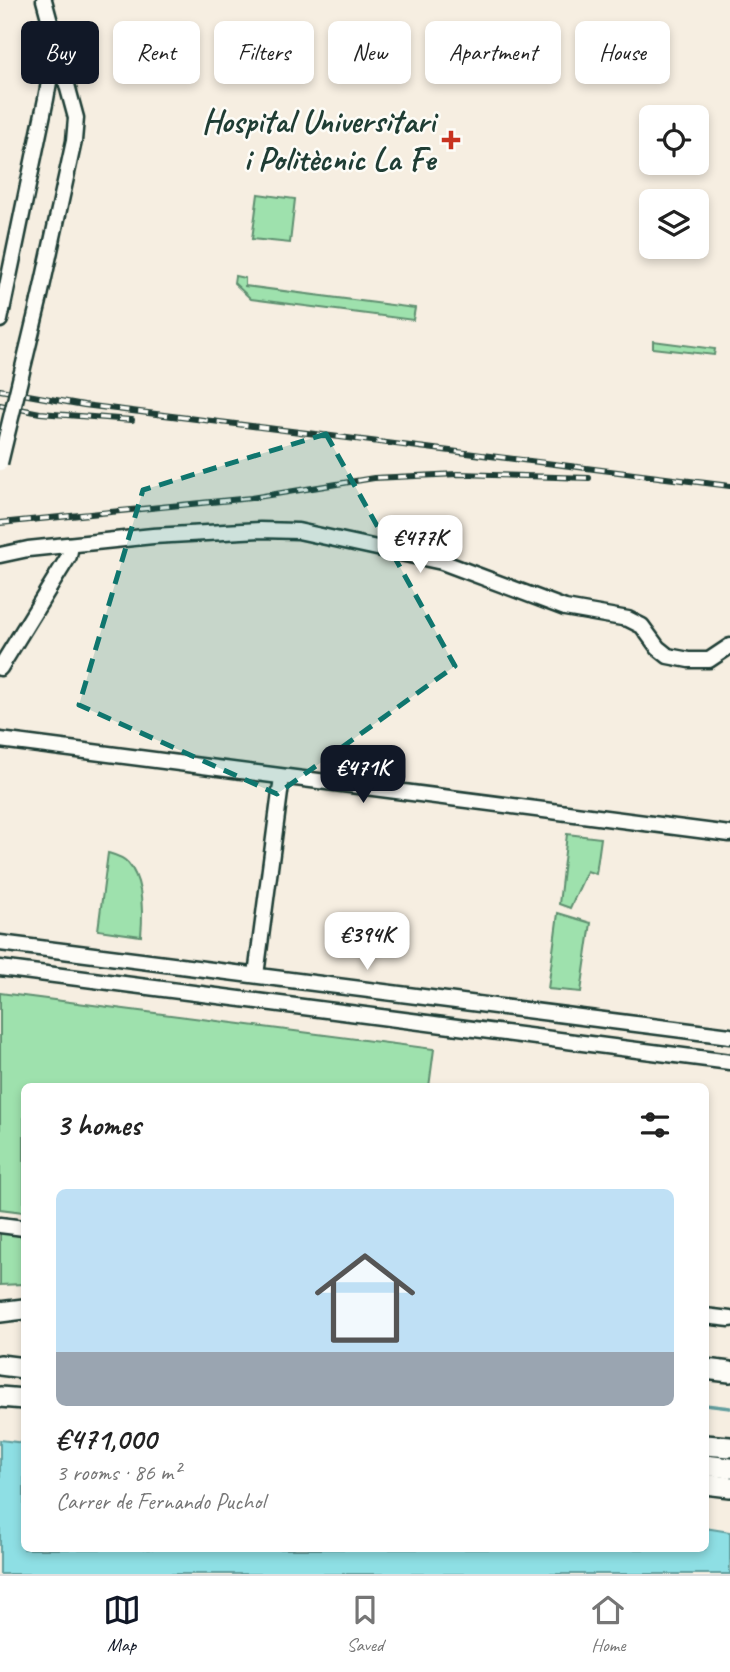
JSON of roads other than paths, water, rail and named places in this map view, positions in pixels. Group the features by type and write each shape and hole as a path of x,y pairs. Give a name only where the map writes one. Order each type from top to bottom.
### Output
{"highway":[{"path":"0,1300 21,1298"},
{"path":"0,1312 21,1309"},
{"path":"0,1365 21,1368"},
{"path":"709,1369 730,1372"},
{"path":"0,1375 21,1378"},
{"path":"0,1397 21,1399"},
{"path":"709,1445 730,1447"},
{"path":"709,1465 730,1468"},
{"path":"709,1484 730,1487"}],"street":[{"path":"44,0 49,21"},
{"path":"0,320 49,84"},
{"path":"0,463 74,141 76,118 68,84"},
{"path":"0,555 28,549 225,531 298,531 442,562 565,608 628,619 642,626 658,648 668,656 709,660 730,646"},
{"path":"0,668 69,556 71,546"},
{"path":"0,740 730,834"},
{"path":"256,975 282,777"},
{"path":"0,943 730,1037"},
{"path":"0,968 730,1062"},
{"path":"0,1225 21,1228"},
{"path":"709,1316 730,1319"}],"water":[{"path":"0,1440 21,1443 21,1552 709,1552 709,1529 730,1532 730,1574 0,1574"}],"waterway":[{"path":"709,1405 730,1408"}],"railway":[{"path":"0,390 84,405 730,486"},
{"path":"0,405 40,413 132,420"},
{"path":"0,523 251,498 374,478 458,474 589,478"}],"place":[{"name":"Hospital Universitari i Politècnic La Fe","path":"451,140"}]}
